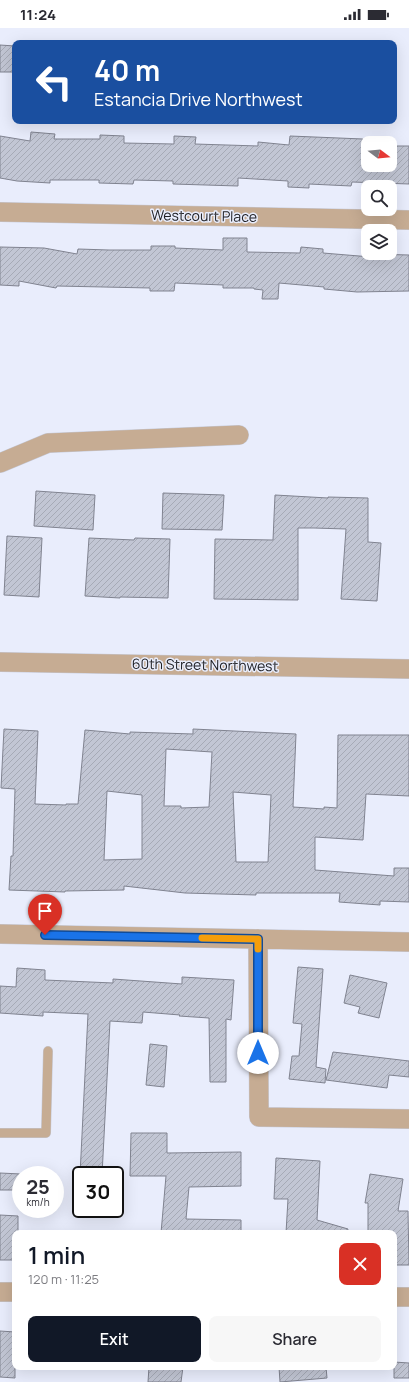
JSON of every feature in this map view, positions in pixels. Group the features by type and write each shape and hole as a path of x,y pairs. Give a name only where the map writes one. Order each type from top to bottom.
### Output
{"street":[{"name":"Westcourt Place","path":"0,212 409,220"},
{"path":"0,462 48,443 239,435"},
{"name":"60th Street Northwest","path":"0,662 409,669"},
{"path":"0,934 409,942"},
{"path":"258,939 259,1118 409,1119"},
{"path":"0,1292 12,1292"},
{"path":"397,1297 409,1298"}],"lane":[{"path":"0,1133 46,1133 48,1051"}],"building":[{"path":"0,45 12,46 12,72 0,72"},
{"path":"31,132 55,134 54,139 100,139 100,135 124,136 124,143 174,144 174,136 196,137 195,144 258,146 258,142 289,145 290,136 361,139 361,172 397,172 397,146 409,146 409,184 397,184 397,180 361,180 361,182 352,182 351,186 309,184 309,188 288,187 288,181 238,178 238,186 173,184 173,181 134,180 133,184 99,183 99,180 50,180 50,183 17,181 0,178 0,136 30,141"},
{"path":"223,238 247,238 247,252 300,253 301,247 323,249 323,253 361,256 361,260 397,260 397,255 409,255 409,291 357,292 279,283 278,299 262,299 263,290 254,288 223,288 223,285 175,283 174,291 150,291 150,288 57,286 56,288 19,281 19,286 0,285 0,247 44,248 77,254 78,249 151,250 151,246 175,246 175,248 223,250"},
{"path":"36,491 95,495 93,530 34,526"},
{"path":"163,493 224,495 222,530 162,529"},
{"path":"275,495 328,498 368,498 368,542 381,543 377,601 341,599 346,529 314,528 298,528 298,600 214,599 215,539 273,540"},
{"path":"7,536 42,538 39,597 4,595"},
{"path":"89,538 134,540 135,538 170,539 168,598 85,596"},
{"path":"4,729 38,731 35,804 66,805 78,804 85,730 130,734 130,732 193,734 193,729 296,734 293,807 324,809 324,807 337,808 338,735 409,735 409,796 366,794 363,840 315,837 315,870 394,876 394,868 409,868 409,902 380,901 380,905 339,902 340,893 256,893 256,895 185,893 124,886 124,890 65,892 9,890 11,856 13,856 15,789 1,788","holes":["166,749 212,752 209,807 181,808 181,806 164,806","107,791 142,795 142,859 104,860","233,792 271,795 268,862 236,862"]},
{"path":"298,967 323,969 316,1067 326,1069 325,1083 289,1079 292,1056 299,1056 302,1024 293,1023"},
{"path":"17,968 45,970 45,980 113,983 113,979 182,984 182,977 234,980 231,1020 226,1019 226,1082 210,1082 209,1018 143,1012 142,1023 110,1021 102,1166 80,1166 88,1014 43,1012 43,1016 0,1013 0,986 16,987"},
{"path":"350,975 387,983 379,1018 358,1013 360,1007 344,1003"},
{"path":"150,1044 167,1046 164,1087 146,1085"},
{"path":"333,1052 409,1061 409,1077 389,1075 387,1088 326,1080"},
{"path":"131,1133 167,1133 167,1153 241,1152 241,1186 189,1187 186,1219 241,1220 241,1230 161,1230 166,1176 130,1176"},
{"path":"276,1158 320,1161 317,1220 348,1230 286,1230 288,1199 274,1199"},
{"path":"0,1173 12,1174 12,1190 0,1190"},
{"path":"370,1174 403,1179 398,1211 408,1211 409,1265 397,1265 397,1230 368,1230 368,1203 365,1203"},
{"path":"0,1215 12,1216 12,1218 18,1218 18,1230 12,1230 12,1260 0,1260"},
{"path":"0,1331 12,1332 12,1370 15,1370 15,1378 0,1377"},
{"path":"397,1362 409,1363 409,1378 394,1378 394,1370 397,1370"},
{"path":"149,1370 183,1370 181,1382 148,1382"},
{"path":"279,1370 326,1370 327,1378 280,1382"}],"slow traffic":[{"path":"202,938 258,939 258,949"}],"route":[{"path":"45,935 258,939 258,1053"}]}
